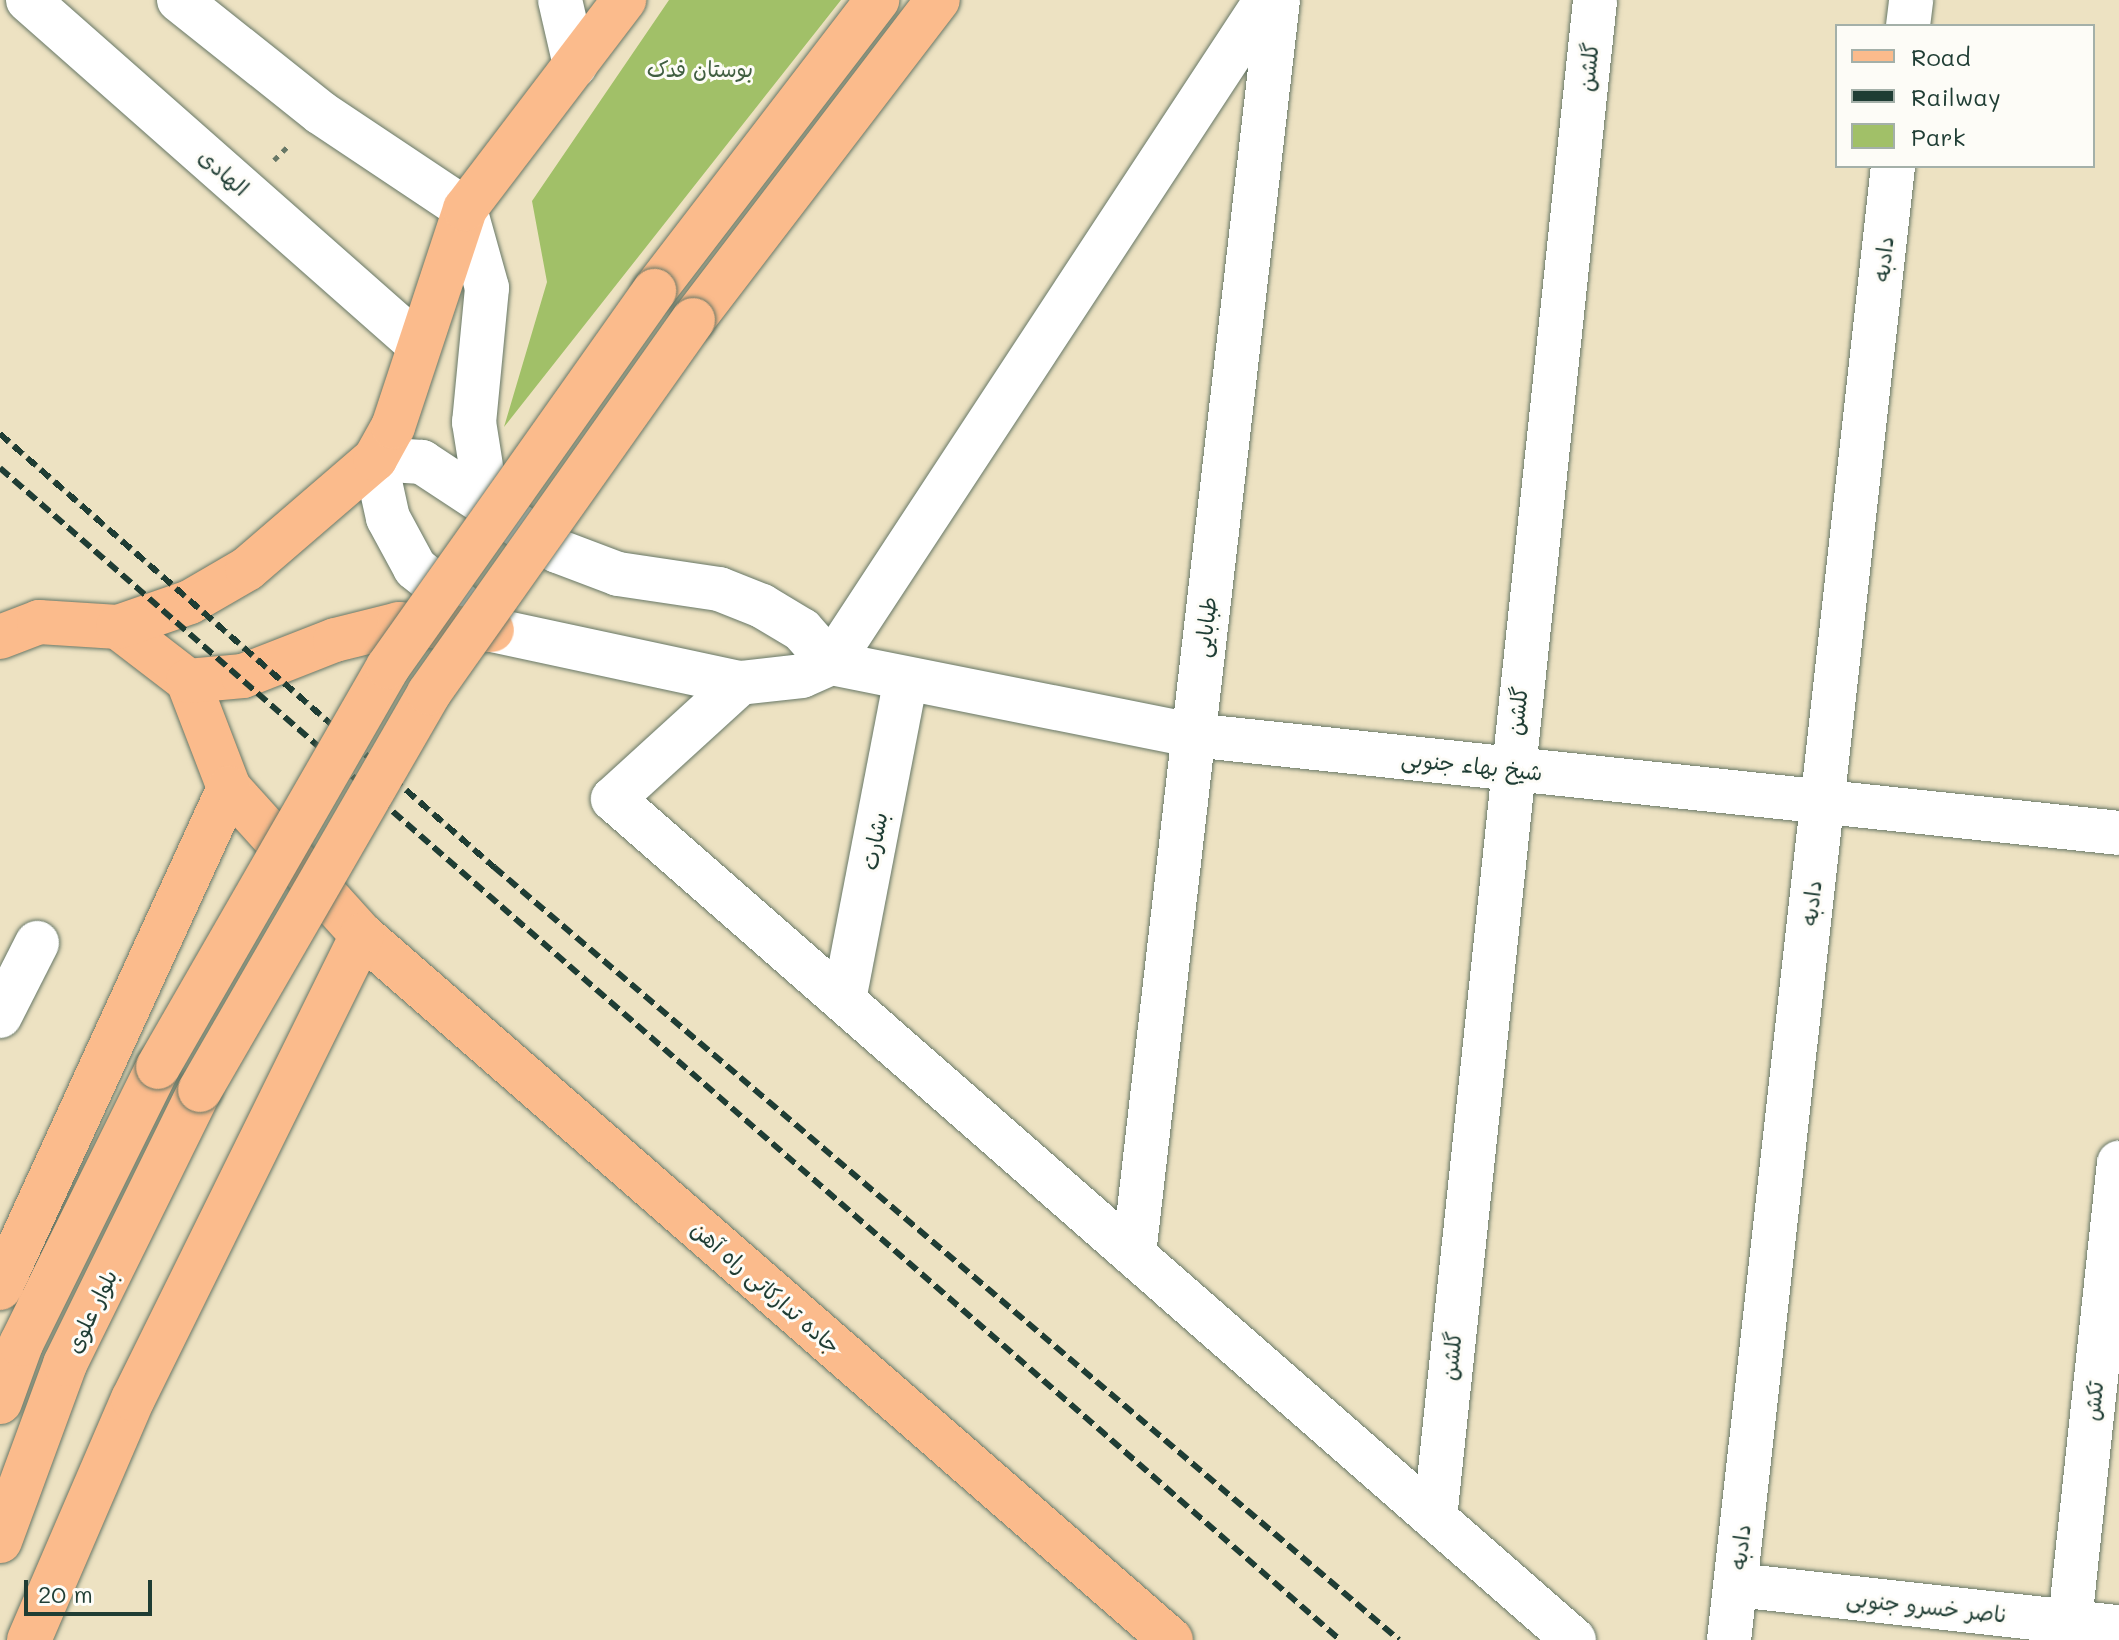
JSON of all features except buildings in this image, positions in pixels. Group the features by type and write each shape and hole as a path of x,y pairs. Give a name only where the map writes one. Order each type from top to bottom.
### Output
{"main road":[{"path":"0,637 39,622 118,627 190,602 247,569 375,459 393,427 465,209 624,0"},
{"path":"0,1402 21,1344 158,1067 388,667 654,291 877,0"},
{"name":"بلوار علوی","path":"0,1541 65,1364 200,1090 429,693 693,320 938,0"},
{"path":"188,681 243,676 335,640 399,624 492,630"},
{"path":"0,1288 229,788 188,681 118,627"},
{"name":"جاده تدارکاتی راه آهن","path":"229,788 362,935 1171,1640"},
{"path":"29,1640 133,1399 362,935"}],"street":[{"name":"الهادی","path":"28,0 419,345"},
{"path":"179,0 321,113 465,209 487,288 474,422 487,504"},
{"path":"560,0 575,65"},
{"path":"831,663 802,630 762,606 719,589 618,574 557,551 422,462 375,459 388,518 415,568 492,630 740,683 802,676 831,663 1266,0"},
{"name":"طبابایی","path":"1134,1254 1278,0"},
{"name":"گلشن","path":"1435,1518 1511,769 1595,0"},
{"path":"1908,24 1911,0"},
{"name":"دادبه","path":"1729,1640 1893,168"},
{"name":"شیخ بهاء جنوبی","path":"831,663 905,682 1192,735 2119,833"},
{"name":"بشارت","path":"844,1000 905,682"},
{"path":"740,683 613,799 1574,1640"},
{"path":"0,1016 37,943"},
{"name":"تکش","path":"2069,1631 2119,1163"},
{"name":"ناصر خسرو جنوبی","path":"1736,1585 2069,1631 2119,1627"}],"path":[{"path":"244,190 321,113"}],"green space":[{"name":"بوستان فدک","path":"669,0 841,0 504,427 547,282 532,201"}],"railway":[{"path":"0,434 494,867 1399,1640"},
{"path":"0,468 1340,1640"}]}
